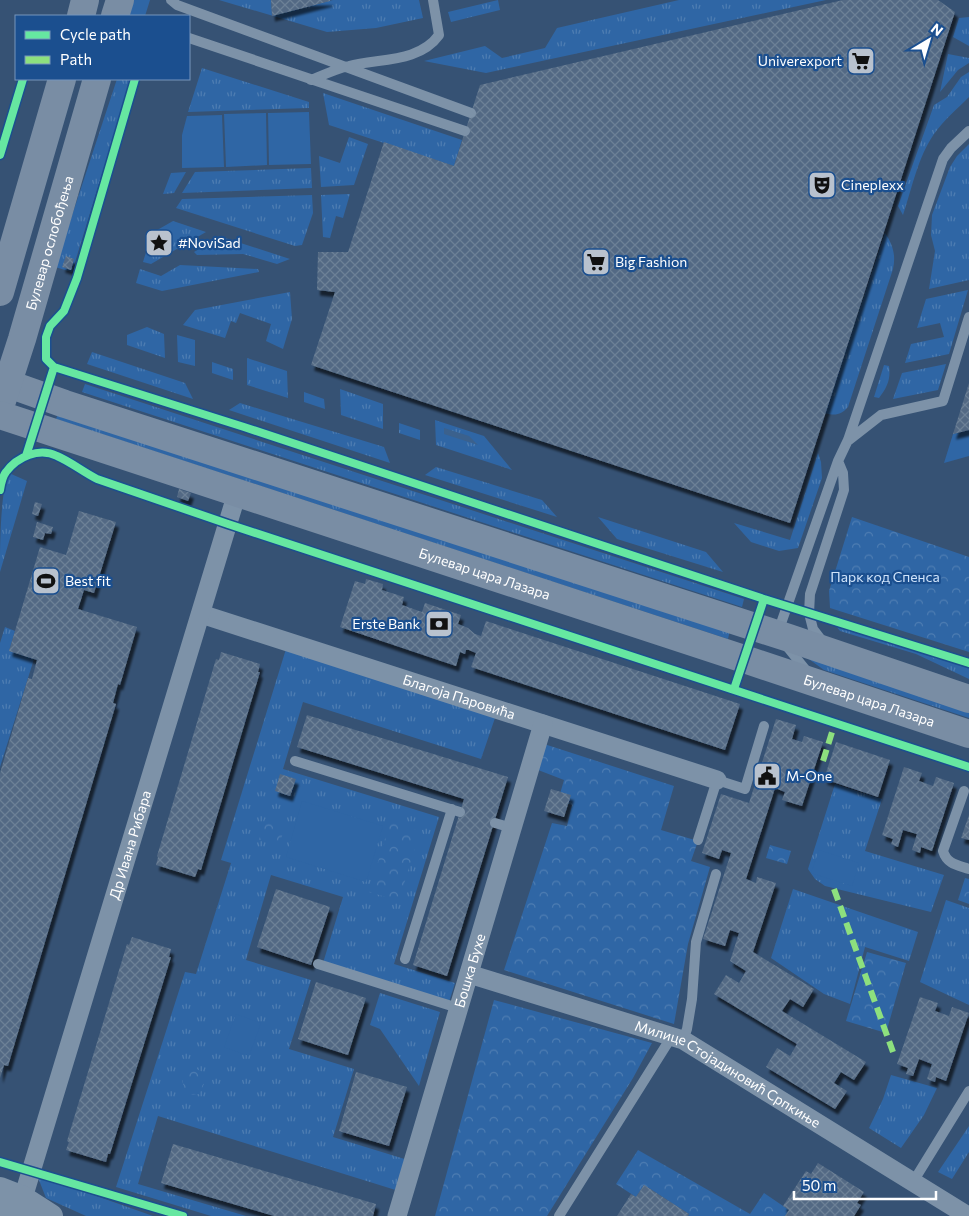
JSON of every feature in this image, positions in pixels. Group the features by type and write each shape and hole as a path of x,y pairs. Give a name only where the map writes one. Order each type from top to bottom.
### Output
{"main road":[{"path":"81,15 85,0"},
{"path":"115,15 120,0"},
{"path":"0,292 62,80"},
{"name":"Булевар ослобођења","path":"3,391 97,80"},
{"path":"3,391 65,404 830,651 969,699"},
{"name":"Булевар цара Лазара","path":"0,415 969,734"},
{"path":"942,689 969,691"}],"street":[{"name":"Др Ивана Рибара","path":"26,1207 237,493"},
{"name":"Благоја Паровића","path":"201,614 717,780"},
{"name":"Бошка Бухе","path":"397,1216 469,974 503,826 543,724"},
{"name":"Милице Стојадиновић Српкиње","path":"469,974 677,1038 968,1216"},
{"path":"0,1189 26,1207 51,1216"},
{"path":"0,1209 26,1207"}],"lane":[{"path":"171,0 177,5 348,66 471,113"},
{"path":"311,80 348,66 409,55 428,48 439,35 433,0"},
{"path":"190,38 465,132"},
{"path":"78,143 96,123"},
{"path":"815,683 777,634 838,460 848,440 943,159 951,148 969,131"},
{"path":"848,440 881,415 943,400 969,317"},
{"path":"830,651 813,629 810,613 810,594 844,490 843,473 838,460"},
{"path":"698,840 717,780 745,789 764,726"},
{"path":"295,761 456,811 405,959"},
{"path":"964,791 944,851 946,858 951,863 969,869"},
{"path":"559,1216 677,1038 687,1029 692,999 696,942 716,874"},
{"path":"318,964 458,1008"},
{"path":"913,1182 969,1091"}],"green space":[{"path":"134,0 150,0 145,15 129,15"},
{"path":"219,0 271,0 272,16"},
{"path":"333,0 419,0 423,18 376,28 327,32 273,16"},
{"path":"498,0 500,10 451,22 448,12"},
{"path":"679,0 826,0 486,73 424,61 485,46 502,58 545,48 557,28"},
{"path":"969,17 969,46 953,37 959,18"},
{"path":"948,54 969,58 969,63 958,70 940,92"},
{"path":"202,68 309,102 309,108 188,112"},
{"path":"969,72 969,97 942,124 928,143 903,215 898,206 934,105 947,97 961,77"},
{"path":"117,80 131,80 72,272 55,267"},
{"path":"323,93 462,140 454,166 329,125"},
{"path":"309,112 311,164 269,165 268,113"},
{"path":"266,113 267,165 226,167 224,114"},
{"path":"222,115 224,167 182,168 182,135 187,116"},
{"path":"349,137 368,144 354,185 321,187 319,156 340,163"},
{"path":"969,144 969,280 929,289 935,251 931,235 932,215 950,167 957,156"},
{"path":"311,168 312,188 182,193 195,172"},
{"path":"186,172 174,193 163,194 171,173"},
{"path":"350,194 343,218 336,216 330,238 323,237 321,195"},
{"path":"312,195 313,213 302,245 295,246 176,208 182,199"},
{"path":"173,221 206,232 151,264 143,262 152,233"},
{"path":"885,233 893,250 893,269 848,407 838,414 825,413"},
{"path":"219,236 290,259 277,264 243,254 197,255 194,252"},
{"path":"180,265 258,269 259,272 162,291 136,283 140,269 161,276"},
{"path":"968,290 949,354 905,363 911,344 944,337 940,323 917,328 926,299"},
{"path":"290,292 292,319 283,349 266,341 271,324 240,313 236,323 231,321 225,338 183,325 195,310"},
{"path":"147,327 164,334 165,358 127,345 127,335"},
{"path":"177,335 195,340 195,366 178,362"},
{"path":"92,352 185,383 193,399 87,364"},
{"path":"247,358 287,371 288,398 247,385"},
{"path":"212,362 233,369 233,380 212,373"},
{"path":"946,364 938,390 893,399 902,373"},
{"path":"884,365 889,366 888,383 879,398 874,397"},
{"path":"85,384 744,599 742,607 82,392"},
{"path":"340,389 383,404 383,429 341,415"},
{"path":"304,392 324,399 325,409 304,402"},
{"path":"240,403 384,447 390,463 229,410"},
{"path":"58,414 730,630 728,639 56,419"},
{"path":"435,420 484,436 512,470 436,445"},
{"path":"399,423 420,430 420,440 399,433"},
{"path":"969,430 969,456 944,463 953,434"},
{"path":"818,453 821,462 822,478 798,548 779,551 751,542 734,523 790,540"},
{"path":"436,467 542,500 557,517 425,475"},
{"path":"9,473 27,481 0,572 2,506"},
{"path":"598,517 706,552 723,572 617,539"},
{"name":"Парк код Спенса","path":"852,517 969,557 969,652 830,608 829,591"},
{"path":"836,626 969,666 969,679 916,654 840,631"},
{"path":"5,627 15,631 9,651 34,659 0,767 0,643"},
{"path":"286,649 496,715 481,759 303,702 283,769 439,817 394,964 455,983 449,1002 323,963 343,897 271,875 246,960 311,980 289,1049 354,1069 333,1137 411,1161 402,1192 158,1116 138,1184 246,1216 211,1216 116,1187 185,972 196,974 231,863 221,860"},
{"path":"806,657 969,711 969,718 824,670"},
{"path":"541,743 674,786 661,830 698,841 691,861 710,867 688,944 674,1024 504,970 552,823 567,826 572,805 558,801 564,780 533,768"},
{"path":"835,784 882,799 865,851 944,875 931,912 825,886 815,879 808,869"},
{"path":"302,801 383,826 366,882 286,857"},
{"path":"265,819 285,826 279,846 259,840"},
{"path":"390,822 420,831 399,901 369,892"},
{"path":"770,845 791,851 787,864 766,858"},
{"path":"819,850 859,863 852,886 811,873"},
{"path":"965,878 969,879 969,904 958,900"},
{"path":"793,889 918,932 909,961 865,947 850,1004 824,994 771,958"},
{"path":"946,900 969,908 969,1005 920,982"},
{"path":"867,952 906,963 886,1033 846,1021"},
{"path":"380,993 440,1012 419,1086 380,1029 370,1025"},
{"path":"494,1000 652,1043 633,1078 547,1216 435,1216"},
{"path":"236,1014 261,1023 249,1056 224,1047"},
{"path":"195,1068 202,1072 204,1084 199,1094 192,1095 184,1088 182,1079 187,1069"},
{"path":"891,1075 937,1088 924,1115 901,1148 869,1128 883,1099"},
{"path":"969,1126 969,1152 952,1179 938,1172"},
{"path":"638,1150 750,1214 764,1193 789,1210 785,1216 688,1216 689,1214 644,1185 636,1197 616,1184"},
{"path":"37,1175 153,1216 86,1216 46,1198"}],"shaded area":[{"path":"444,428 469,436 478,445 444,434"}],"building":[{"path":"271,0 330,0 330,1 272,16"},
{"name":"Big Fashion","path":"843,0 938,0 955,12 790,523 311,365 335,292 317,290 318,252 348,252 384,142 454,166 480,85"},
{"path":"66,256 74,259 71,270 62,267"},
{"path":"969,383 969,430 953,434"},
{"path":"179,489 191,493 188,501 177,497"},
{"path":"35,502 42,504 38,516 32,514"},
{"path":"79,511 116,522 94,593 84,590 78,609 137,627 120,685 118,684 113,703 116,704 8,1066 4,1065 0,1078 0,773 28,678 32,679 37,660 9,651 40,547 66,555"},
{"path":"37,522 53,527 51,534 45,533 43,540 33,537"},
{"path":"366,579 383,584 382,590 404,597 402,605 422,612 425,603 461,615 458,624 468,628 475,634 481,636 486,621 740,704 725,750 471,667 476,653 469,650 466,650 465,654 460,652 456,666 340,627 355,581 365,584"},
{"path":"221,652 260,664 258,672 260,672 201,870 198,869 195,877 156,865 157,856 216,659 219,660"},
{"path":"307,715 508,777 447,976 413,965 464,799 297,747"},
{"path":"776,719 796,725 792,739 802,742 804,736 823,742 802,806 782,800 785,792 775,788 746,879 756,883 757,877 776,883 753,952 814,989 803,1007 790,999 782,1011 866,1062 854,1080 841,1072 834,1083 847,1091 835,1109 766,1067 777,1048 790,1056 797,1044 714,994 726,975 739,983 746,971 730,961 739,933 730,930 725,946 703,939 731,853 722,850 719,859 702,853 721,794 749,803"},
{"path":"836,742 890,760 878,797 824,779"},
{"path":"904,767 922,773 919,781 933,786 936,777 954,783 932,851 921,847 920,853 912,850 917,834 903,830 898,847 891,844 893,839 882,835"},
{"path":"280,774 296,779 290,796 275,791"},
{"path":"551,789 571,795 564,817 544,811"},
{"path":"969,815 969,840 961,838"},
{"path":"276,889 330,907 311,965 257,947"},
{"path":"132,937 171,949 169,957 171,957 106,1162 66,1150 69,1142 67,1141 127,944 129,945"},
{"path":"316,982 366,998 348,1055 298,1039"},
{"path":"920,997 938,1003 935,1011 949,1016 952,1007 969,1013 946,1081 936,1077 935,1082 927,1079 932,1064 919,1059 913,1076 906,1074 908,1068 897,1064"},
{"path":"356,1072 407,1087 389,1146 339,1131"},
{"path":"173,1144 376,1204 373,1216 274,1216 161,1183"},
{"path":"818,1163 864,1192 857,1203 861,1205 854,1216 785,1216 789,1210 783,1206 806,1171 811,1174"},
{"path":"644,1185 689,1214 688,1216 617,1216 631,1194 636,1197"}],"marked path":[{"path":"823,761 833,729"},
{"path":"834,889 893,1052"}],"cycle path":[{"path":"0,155 23,80"},
{"path":"135,80 77,278 64,311 50,326 46,337 46,359 54,367 244,427 764,599 969,663"},
{"path":"26,456 54,367"},
{"path":"0,490 5,474 16,462 36,453 50,453 97,479 228,524 969,767"},
{"path":"734,689 764,599"},
{"path":"0,1162 183,1216"}],"place":[{"name":"Univerexport","path":"861,61"},
{"name":"Cineplexx","path":"822,185"},
{"name":"#NoviSad","path":"159,243"},
{"name":"Big Fashion","path":"596,262"},
{"name":"Best fit","path":"46,581"},
{"name":"Erste Bank","path":"439,624"},
{"name":"M-One","path":"767,776"}]}
